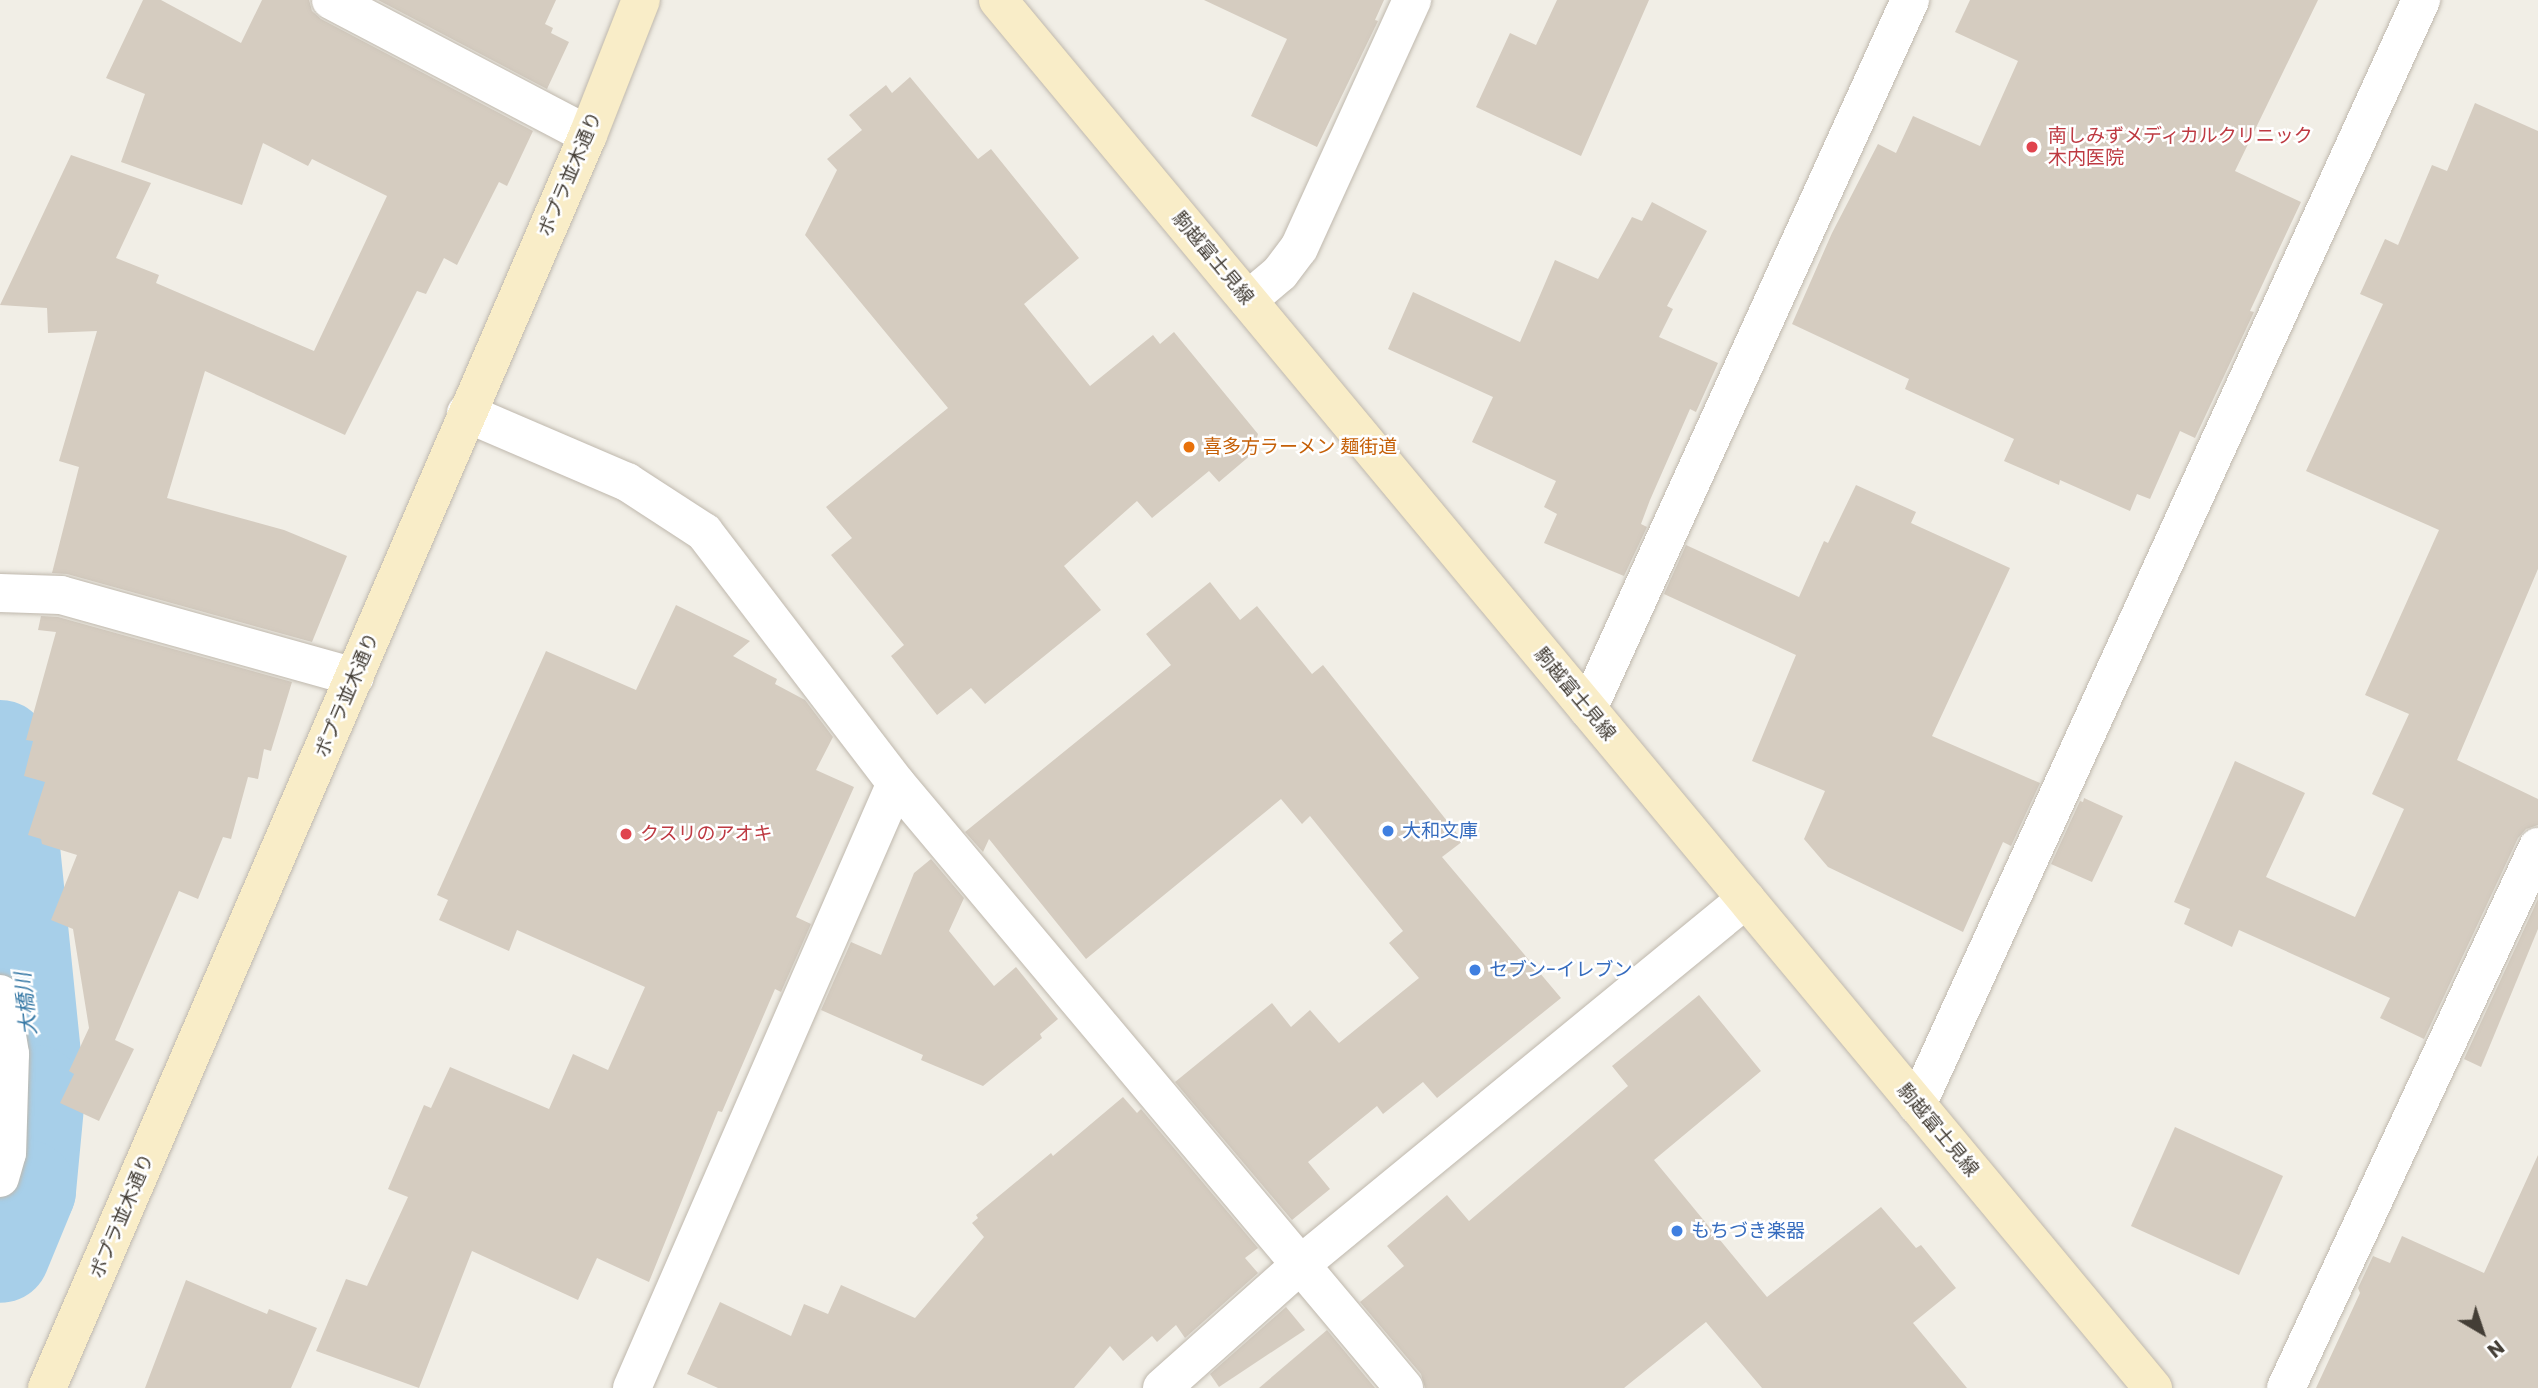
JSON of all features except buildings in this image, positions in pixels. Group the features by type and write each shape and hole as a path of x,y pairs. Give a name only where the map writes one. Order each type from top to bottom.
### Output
{"main road":[{"name":"ポプラ並木通り","path":"47,1388 588,135 641,0"},
{"name":"駒越富士見線","path":"998,0 2153,1388"}],"street":[{"path":"331,0 588,135"},
{"path":"1248,300 1280,273 1299,248 1412,0"},
{"path":"1588,709 1910,0"},
{"path":"1917,1105 2421,0"},
{"path":"466,413 627,482 704,532 896,783 1404,1388"},
{"path":"0,593 61,595 355,677"},
{"path":"632,1388 896,783"},
{"path":"2286,1388 2538,847"},
{"path":"1162,1388 1300,1265 1746,899"},
{"path":"0,994 10,1054 7,1153 0,1178"}],"waterway":[{"name":"大橋川","path":"0,750 35,1095 26,1190 0,1253"}],"place":[{"name":"南しみずメディカルクリニック 木内医院","path":"2032,147"},
{"name":"喜多方ラーメン 麺街道","path":"1189,447"},
{"name":"大和文庫","path":"1388,831"},
{"name":"クスリのアオキ","path":"626,834"},
{"name":"セブン-イレブン","path":"1475,970"},
{"name":"もちづき楽器","path":"1677,1231"}]}
